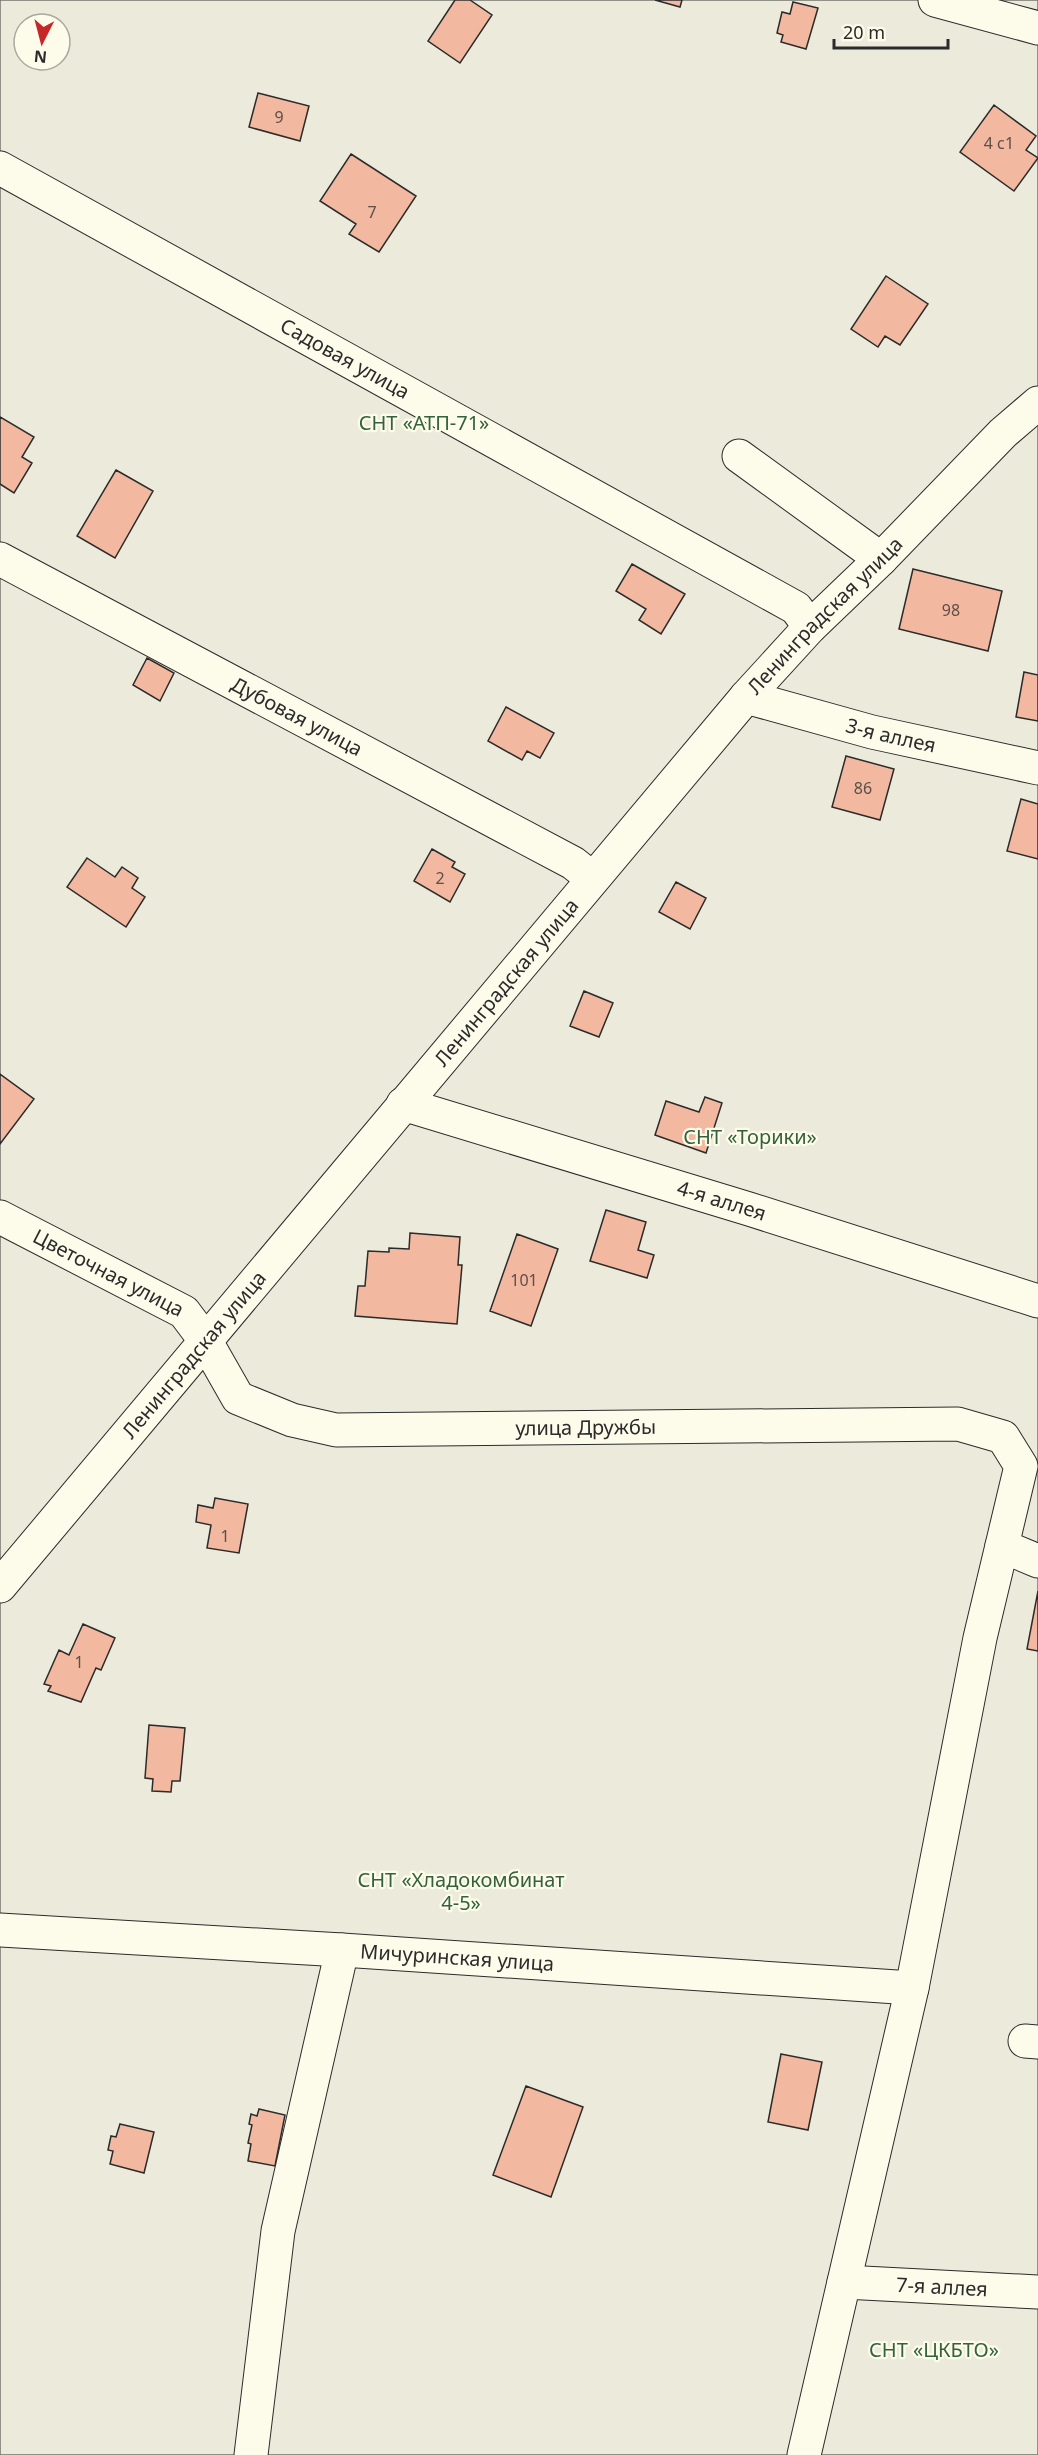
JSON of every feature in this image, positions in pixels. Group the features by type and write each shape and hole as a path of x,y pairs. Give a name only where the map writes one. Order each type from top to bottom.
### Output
{"street":[{"path":"936,0 1038,28"},
{"name":"Садовая улица","path":"0,168 796,608 810,627"},
{"name":"Ленинградская улица","path":"0,1586 746,697 810,627 881,559 1003,433 1038,403"},
{"path":"739,456 881,559"},
{"name":"Дубовая улица","path":"0,559 573,863 592,878"},
{"name":"3-я аллея","path":"746,697 872,732 1038,768"},
{"name":"4-я аллея","path":"403,1104 738,1205 1038,1301"},
{"name":"Цветочная улица","path":"0,1217 184,1312 205,1340"},
{"name":"улица Дружбы","path":"205,1340 238,1398 292,1420 336,1430 958,1424 1003,1437 1021,1466 1002,1546"},
{"path":"804,2455 912,1988 980,1638 1002,1546 1038,1561"},
{"name":"Мичуринская улица","path":"0,1930 912,1988"},
{"path":"251,2455 278,2231 342,1950"},
{"name":"7-я аллея","path":"844,2282 1038,2292"}],"green space":[{"path":"0,0 1038,0 1038,2455 0,2455"}],"building":[{"path":"455,0 470,0 492,15 460,63 428,41"},
{"path":"655,0 682,0 680,7"},
{"path":"793,2 818,8 806,49 781,42 783,35 777,33 782,12 790,14"},
{"path":"258,93 309,106 300,141 249,127"},
{"path":"994,105 1036,136 1026,150 1038,158 1014,191 960,152"},
{"path":"351,154 416,196 379,252 349,234 356,224 320,201"},
{"path":"886,276 928,304 900,345 885,336 878,347 851,329"},
{"path":"0,417 34,437 22,457 32,463 14,493 0,484"},
{"path":"116,470 153,491 115,558 77,536"},
{"path":"632,564 685,594 661,634 639,620 646,609 616,591"},
{"path":"913,569 1002,591 988,651 899,629"},
{"path":"147,658 174,673 160,701 133,685"},
{"path":"1024,672 1038,675 1038,721 1016,717"},
{"path":"506,707 554,733 540,758 527,751 522,760 488,741"},
{"path":"846,756 894,769 880,820 832,807"},
{"path":"1021,799 1038,804 1038,859 1007,851"},
{"path":"432,849 455,862 452,867 465,874 450,902 414,881"},
{"path":"87,858 115,877 122,867 138,878 132,888 145,897 126,927 67,887"},
{"path":"676,882 706,898 690,929 659,912"},
{"path":"584,991 613,1003 599,1037 570,1026"},
{"path":"0,1074 34,1099 0,1144"},
{"path":"705,1097 722,1103 706,1153 655,1135 666,1101 699,1112"},
{"path":"606,1210 646,1222 638,1250 654,1255 647,1278 590,1261"},
{"path":"410,1233 460,1237 458,1265 462,1265 457,1324 355,1316 358,1286 365,1286 368,1251 389,1252 389,1248 409,1249"},
{"path":"517,1234 558,1249 531,1326 490,1311"},
{"path":"215,1498 248,1504 239,1553 207,1548 211,1525 196,1522 198,1505 213,1508"},
{"path":"1038,1591 1038,1651 1027,1649"},
{"path":"83,1624 115,1638 101,1670 96,1668 81,1702 48,1691 51,1686 44,1684 59,1650 69,1655"},
{"path":"149,1725 185,1728 180,1781 172,1781 171,1792 152,1791 153,1779 145,1778"},
{"path":"781,2054 822,2062 808,2130 768,2122"},
{"path":"526,2086 583,2107 551,2197 493,2175"},
{"path":"259,2109 285,2115 275,2166 248,2161 251,2144 248,2143 252,2125 249,2124 251,2114 257,2116"},
{"path":"120,2124 154,2132 144,2173 110,2164 113,2151 108,2150 111,2136 116,2137"}],"park label":[{"name":"СНТ «АТП-71»","path":"424,423"},
{"name":"СНТ «Торики»","path":"750,1137"},
{"name":"СНТ «Хладокомбинат 4-5»","path":"461,1892"},
{"name":"СНТ «ЦКБТО»","path":"934,2350"}]}
